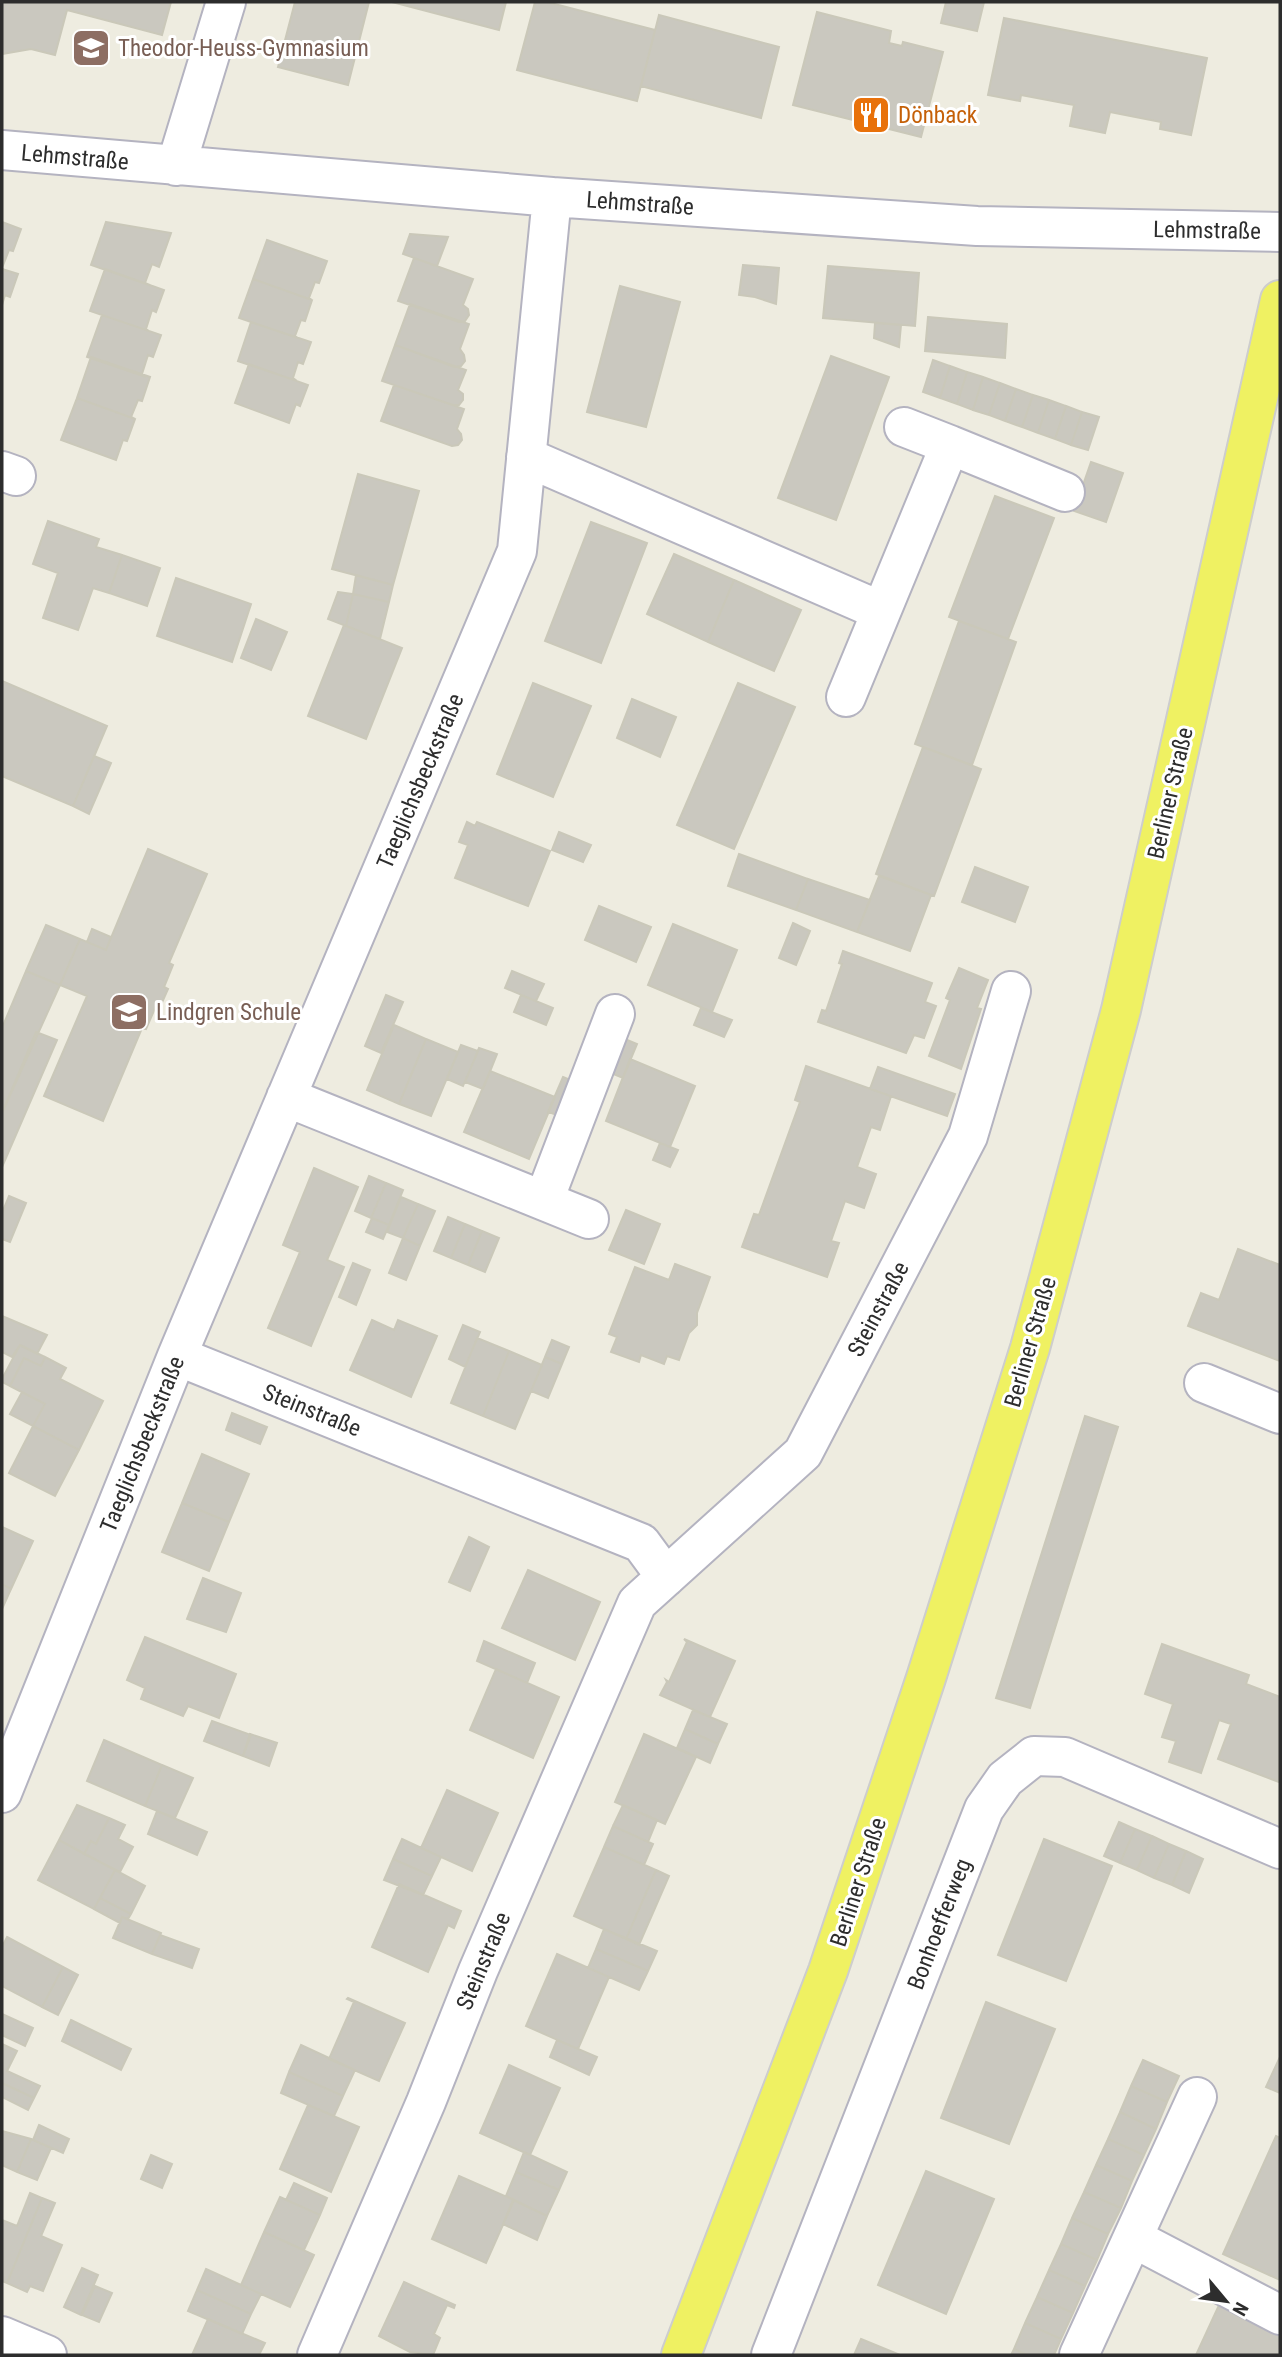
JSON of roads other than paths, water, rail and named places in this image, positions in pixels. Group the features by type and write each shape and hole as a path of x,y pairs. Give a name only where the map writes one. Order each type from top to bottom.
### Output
{"main road":[{"name":"Berliner Straße","path":"681,2355 828,1971 926,1678 1030,1348 1121,1010 1280,300"}],"street":[{"path":"176,166 226,2"},
{"name":"Lehmstraße","path":"2,150 552,197 977,226 1280,232"},
{"name":"Taeglichsbeckstraße","path":"2,1793 177,1356 517,551 552,197"},
{"path":"904,427 1065,492"},
{"path":"846,697 950,445"},
{"path":"526,457 881,611"},
{"name":"Steinstraße","path":"317,2355 426,2102 478,1971 637,1603 803,1453 968,1136 1011,991"},
{"path":"544,1200 615,1014"},
{"path":"286,1097 589,1219"},
{"name":"Steinstraße","path":"177,1356 641,1543 666,1577"},
{"path":"1204,1384 1280,1414"},
{"name":"Bonhoefferweg","path":"771,2355 984,1809 1005,1779 1034,1756 1065,1757 1280,1849"},
{"path":"1079,2355 1197,2097"},
{"path":"1133,2238 1280,2315"},
{"path":"2,2336 47,2355"}],"place":[{"name":"Theodor-Heuss-Gymnasium","path":"91,48"},
{"name":"Dönback","path":"871,115"},
{"name":"Lindgren Schule","path":"129,1012"}]}
